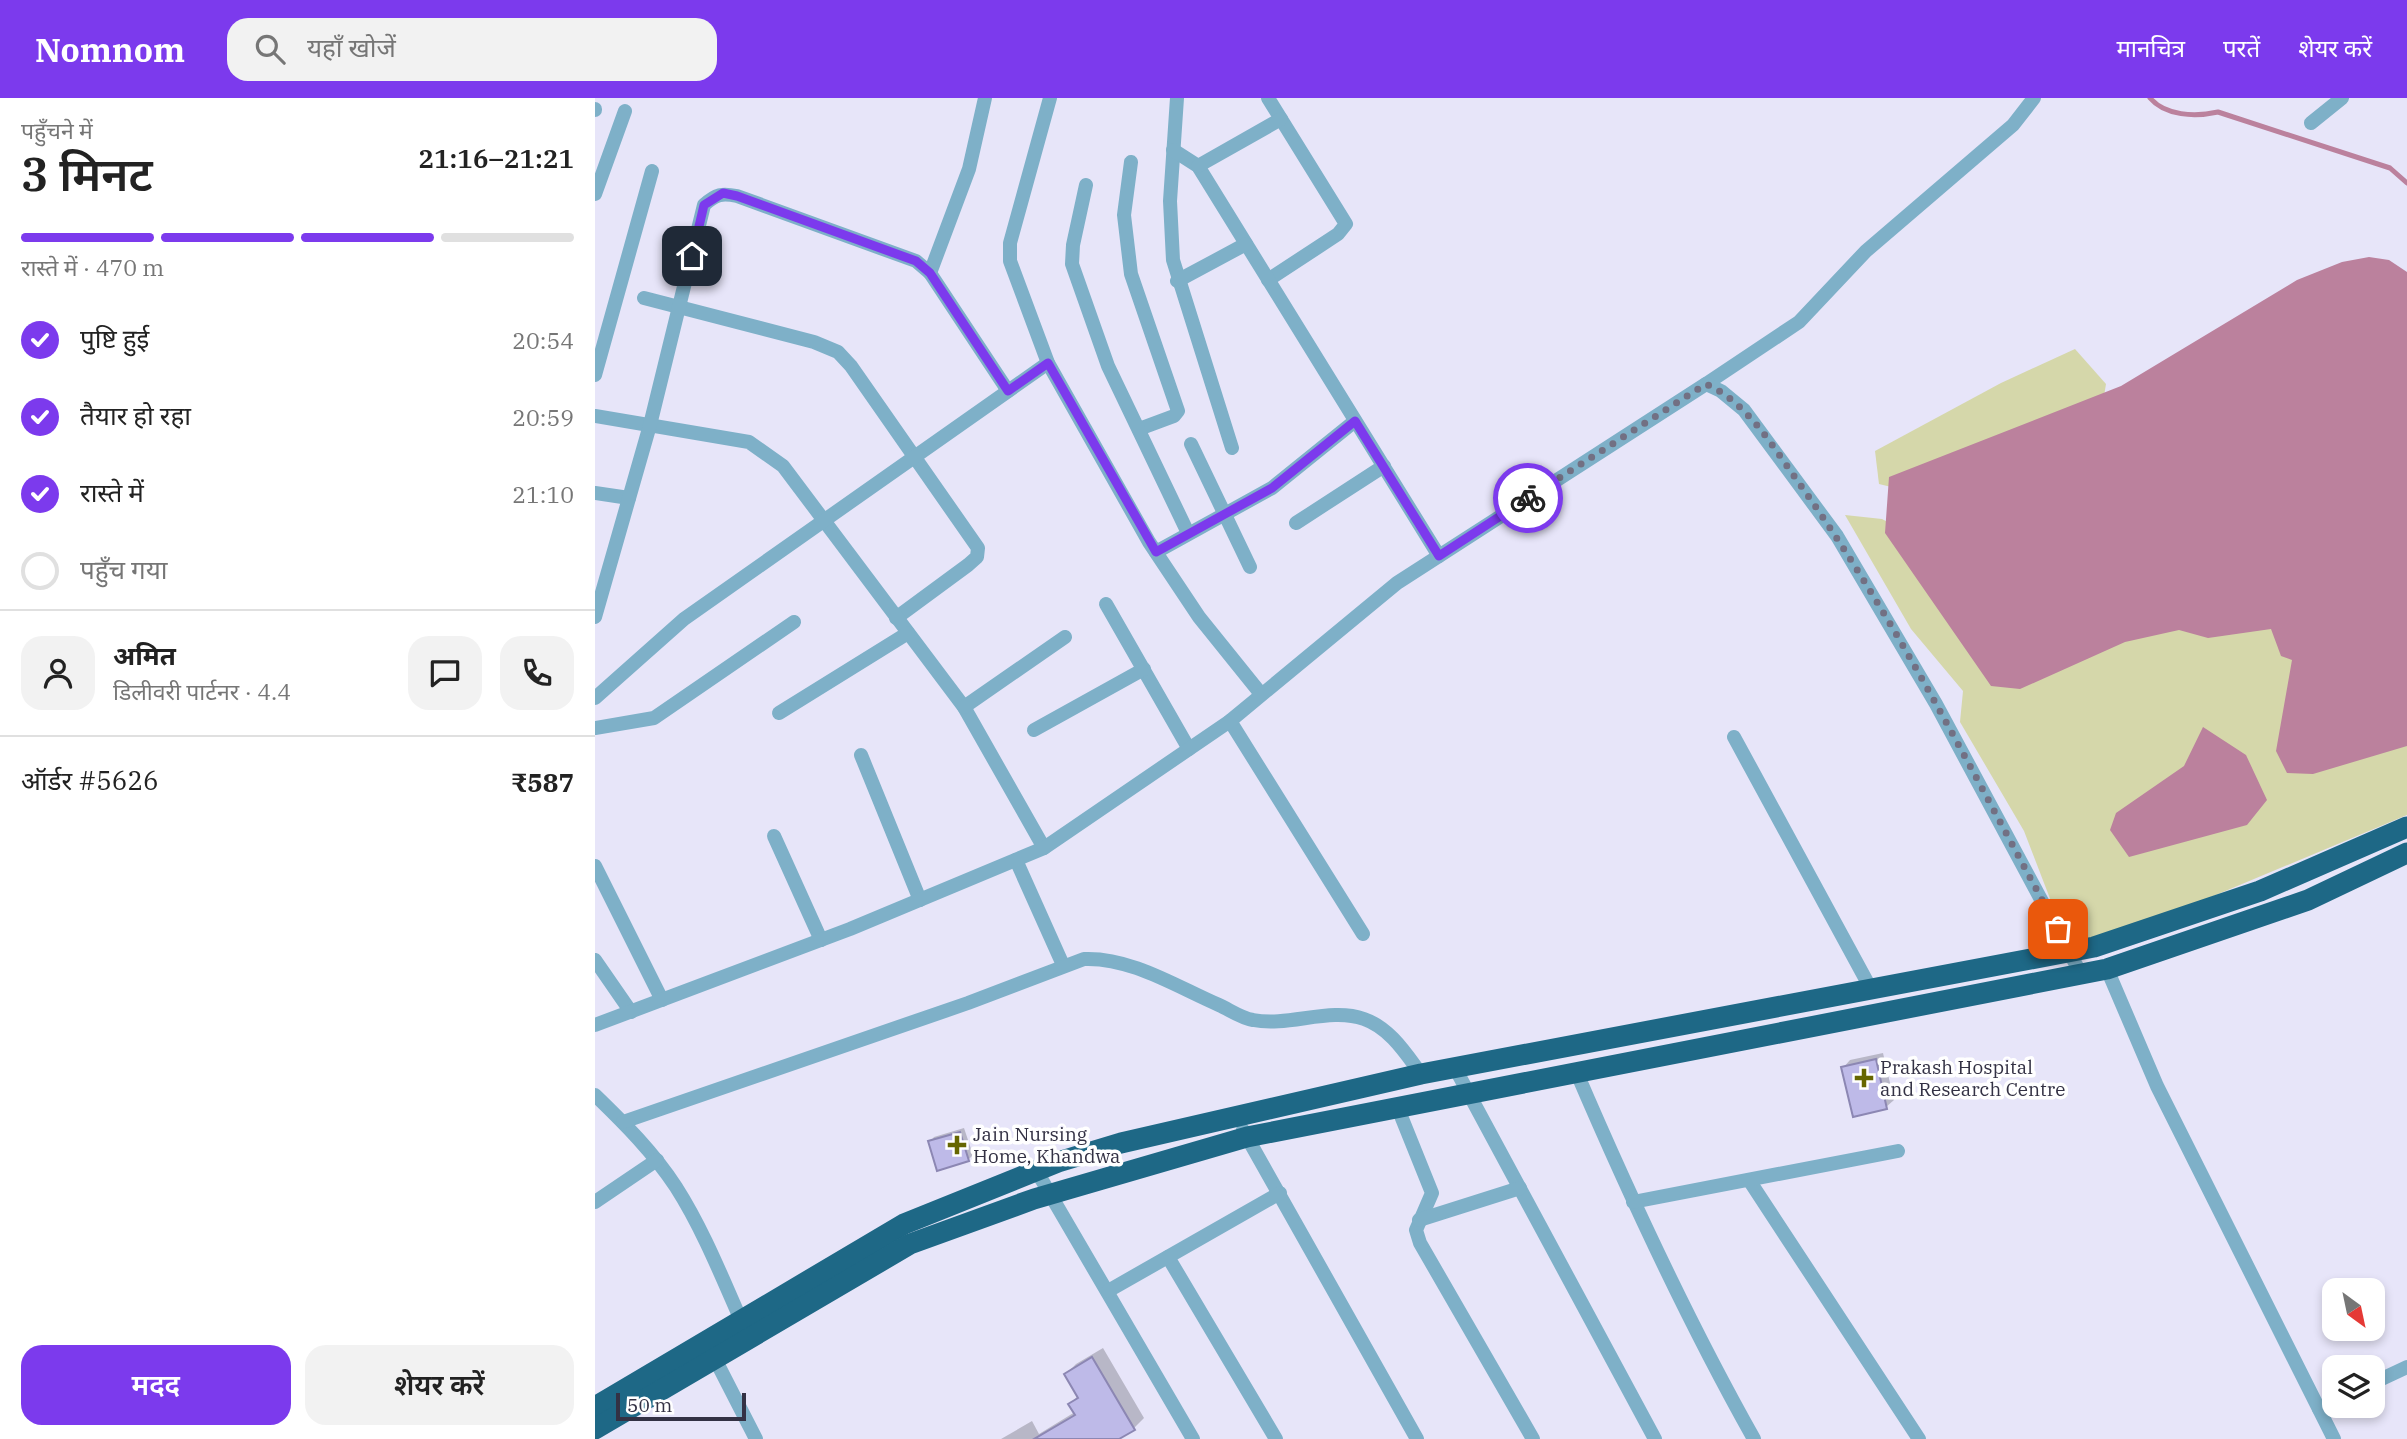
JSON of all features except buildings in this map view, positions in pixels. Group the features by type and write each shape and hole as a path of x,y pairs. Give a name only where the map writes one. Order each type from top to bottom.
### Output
{"highway":[{"path":"595,1429 714,1357 745,1328 922,1217 1036,1170 1121,1143 1421,1074 2094,947 2260,891 2407,827"},
{"path":"595,1407 910,1244 1051,1194 1247,1137 2107,969 2308,900 2407,853"},
{"path":"922,1217 931,1237"}],"street":[{"path":"930,273 969,169 985,98"},
{"path":"1050,98 1009,253 1048,363 1156,552 1199,617 1261,694"},
{"path":"1177,98 1170,229 1177,281 1232,448"},
{"path":"1268,98 1346,224 1338,234 1268,280"},
{"path":"595,1025 821,940 1044,848 1230,721 1387,591 1799,322 1866,251 2025,113 2034,98"},
{"path":"2311,123 2342,98"},
{"path":"595,194 625,111"},
{"path":"1198,166 1281,119"},
{"path":"1173,150 1198,166 1439,556"},
{"path":"1131,162 1124,215 1131,274 1178,411 1139,429"},
{"path":"595,375 652,171"},
{"path":"1086,185 1073,245 1072,264 1108,366 1188,533"},
{"path":"595,617 650,425 704,205 723,193 916,261 930,273 1008,391"},
{"path":"1177,281 1246,244"},
{"path":"644,298 814,342 838,352 851,366 978,548 977,557 968,565 896,618"},
{"path":"597,692 684,619 1048,363"},
{"path":"1706,384 1721,391 1744,410 1837,536 1936,704 2081,974"},
{"path":"595,416 749,442 764,449 783,466 964,707 1044,848"},
{"path":"1156,552 1272,488 1355,421"},
{"path":"1191,444 1250,568"},
{"path":"1296,523 1384,466"},
{"path":"595,493 629,498"},
{"path":"1106,604 1189,749"},
{"path":"595,728 654,719 794,622"},
{"path":"779,713 908,633"},
{"path":"964,707 1065,637"},
{"path":"1034,730 1144,669"},
{"path":"1230,721 1363,934"},
{"path":"1734,737 1871,989"},
{"path":"861,755 920,900"},
{"path":"774,836 821,940"},
{"path":"1016,860 1063,965"},
{"path":"595,866 662,1000"},
{"path":"623,1122 968,1003 1063,965 1103,958 1129,965 1250,1019 1276,1023 1330,1017 1364,1019 1400,1045 1421,1074"},
{"path":"595,960 631,1012"},
{"path":"2107,969 2157,1086 2334,1439"},
{"path":"1455,1068 1655,1439"},
{"path":"1576,1072 1633,1202 1702,1346 1754,1439"},
{"path":"595,1095 657,1160 696,1222 745,1328"},
{"path":"1397,1107 1432,1193 1416,1230 1420,1243 1533,1439"},
{"path":"1235,1117 1417,1439"},
{"path":"1633,1202 1898,1152"},
{"path":"595,1202 657,1160"},
{"path":"1036,1170 1193,1439"},
{"path":"1749,1180 1919,1439"},
{"path":"1419,1220 1520,1188"},
{"path":"1108,1291 1280,1193"},
{"path":"1168,1257 1276,1439"},
{"path":"714,1357 757,1439"},
{"path":"2385,1377 2407,1367"}],"green space":[{"path":"2075,349 2106,384 2102,408 1924,495 1879,484 1875,451 2001,383"},
{"path":"1845,515 1882,519 1903,530 2056,635 2273,616 2407,739 2407,815 2118,936 2079,941 2054,909 2024,831 1960,722 1963,691 1911,629"}],"shaded area":[{"path":"2369,257 2389,260 2407,272 2407,746 2313,774 2287,773 2276,751 2292,660 2281,656 2271,629 2208,638 2179,630 2125,642 2020,689 1991,686 1885,533 1889,477 2121,386 2297,280 2342,262"},
{"path":"2203,727 2246,755 2267,800 2247,825 2129,857 2110,830 2116,813 2184,766"}],"waterway":[{"path":"2150,98 2172,112 2190,115 2218,112 2390,168 2407,183"}],"way so far":[{"path":"1528,498 1706,384 1721,391 1744,410 1757,426 1837,536 1936,704 2058,929"}],"place":[{"name":"Prakash Hospital and Research Centre","path":"1864,1078"},
{"name":"Jain Nursing Home, Khandwa","path":"957,1145"}],"route":[{"path":"692,256 704,205 723,193 916,261 930,273 1008,391 1048,363 1156,552 1272,488 1355,421 1439,556 1528,498"}]}
